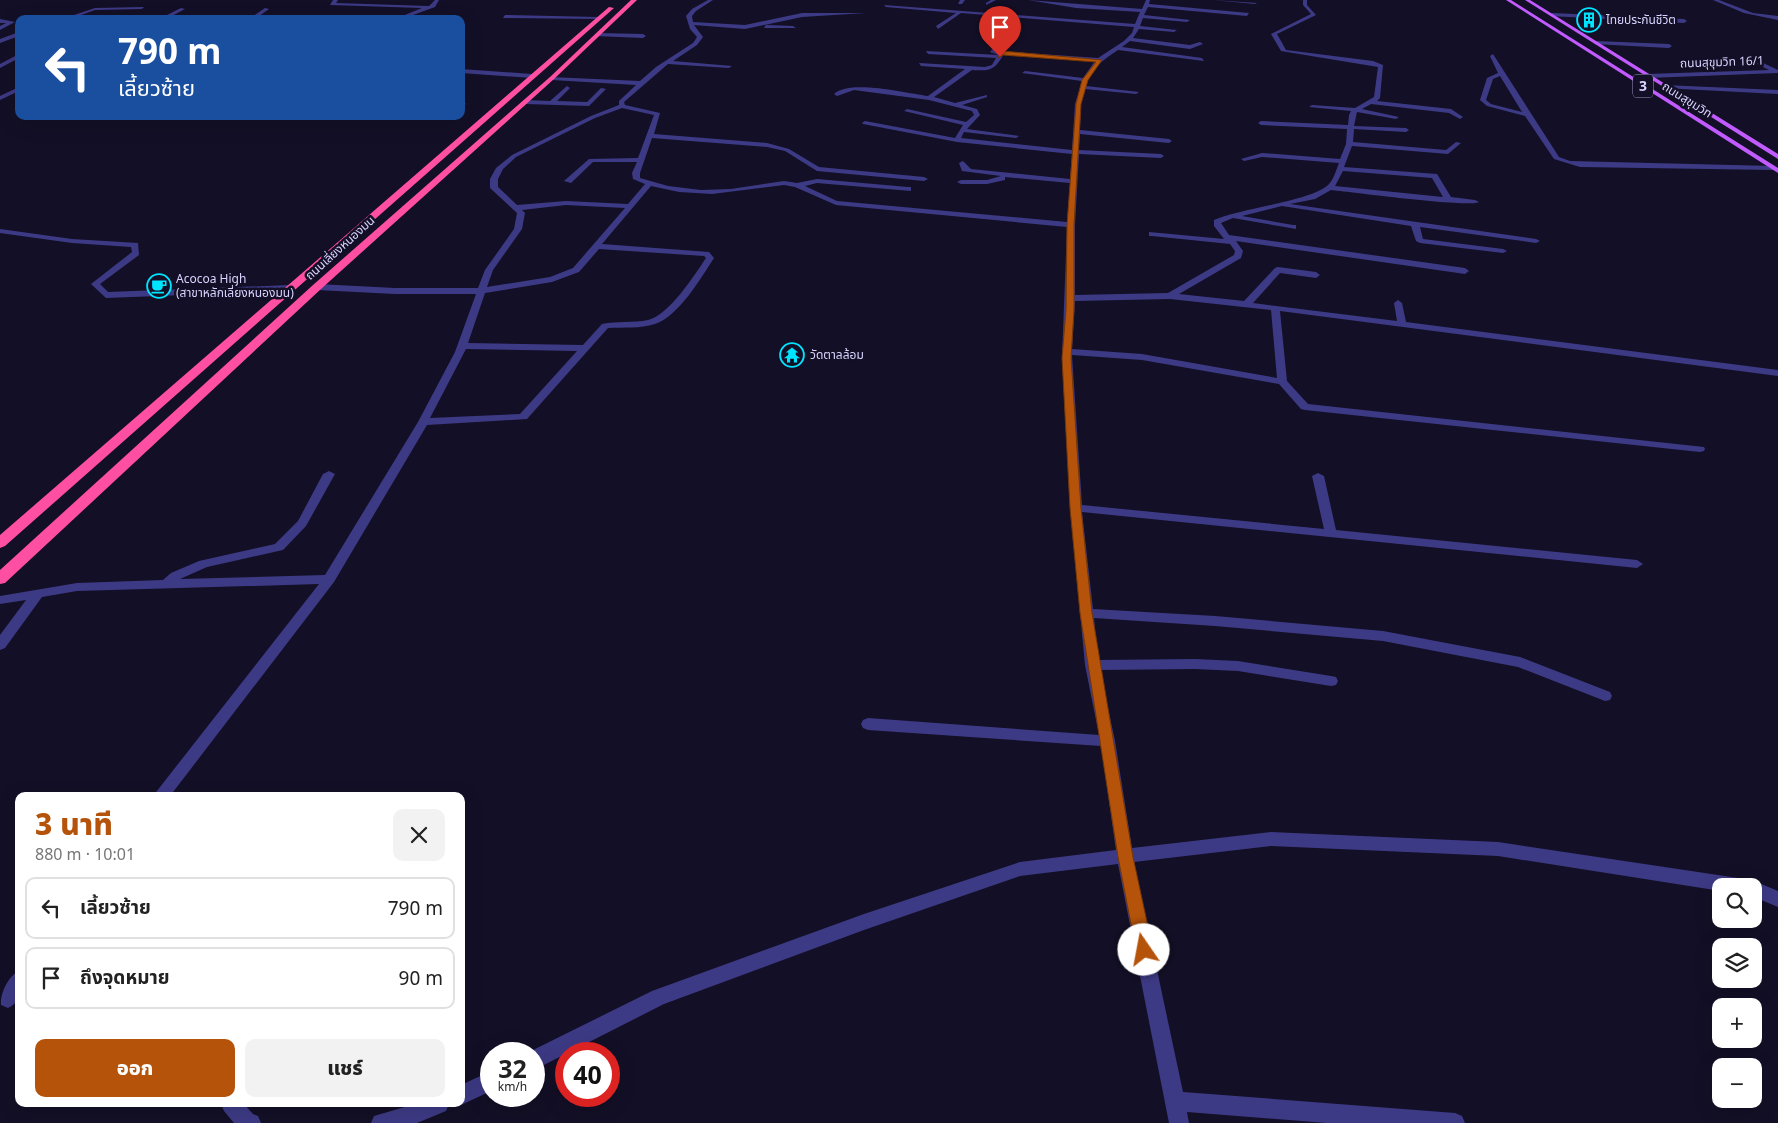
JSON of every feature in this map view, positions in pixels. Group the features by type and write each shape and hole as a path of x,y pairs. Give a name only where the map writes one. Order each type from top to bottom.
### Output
{"highway":[{"name":"ถนนเลี่ยงหนองมน","path":"0,579 317,287 552,78 634,0"},
{"name":"ถนนเลี่ยงหนองมน","path":"0,543 616,4"},
{"path":"457,142 480,142"}],"main road":[{"name":"ถนนสุขุมวิท","path":"1508,0 1776,170"},
{"name":"ถนนสุขุมวิท","path":"1527,0 1778,157"}],"street":[{"path":"336,0 332,4 429,7"},
{"path":"408,15 436,4 437,0"},
{"path":"622,106 621,102 640,83 695,44 700,37 690,23 689,16 694,10 711,0"},
{"path":"988,4 994,0"},
{"path":"1030,0 1076,7 1145,8 1247,14"},
{"path":"1214,0 1255,3"},
{"path":"1170,296 1238,256 1239,251 1218,227 1217,222 1230,216 1312,197 1330,188 1336,182 1349,144 1352,115 1356,110 1377,98 1381,66 1373,62 1284,51 1274,34 1303,22 1314,14 1305,5 1305,0"},
{"path":"1716,0 1732,9 1748,14 1778,18"},
{"path":"886,6 1171,33 1135,31"},
{"path":"76,15 95,9 142,8"},
{"path":"1145,8 1187,20"},
{"path":"1145,8 1135,31 1118,48 1099,60 1084,83 1078,104 1071,225 1068,352 1076,508 1092,665 1108,741 1125,857 1179,1123"},
{"path":"170,15 183,9"},
{"path":"257,15 267,9"},
{"path":"783,10 788,17"},
{"path":"751,27 788,17 821,13 864,13"},
{"path":"938,27 959,13"},
{"path":"1552,15 1684,21"},
{"path":"505,17 598,19"},
{"path":"690,23 793,28 804,20"},
{"path":"0,21 12,22 0,28"},
{"path":"792,38 793,28"},
{"path":"1135,31 1190,47 1200,44"},
{"path":"597,34 643,36"},
{"path":"1,42 15,36"},
{"path":"1001,55 993,52 1003,38"},
{"path":"1,42 15,43"},
{"path":"1596,43 1669,46"},
{"path":"1118,48 1202,60"},
{"path":"928,52 1099,60"},
{"path":"921,64 986,69 994,66 1001,55"},
{"path":"1493,56 1501,74 1556,158 1568,163 1776,170"},
{"path":"0,66 15,58"},
{"path":"668,62 729,66"},
{"name":"ถนนสุขุมวิท 16/1","path":"1647,76 1777,72 1759,63 1778,62"},
{"path":"929,98 970,68"},
{"path":"465,71 532,76"},
{"path":"1024,74 1136,92"},
{"path":"1501,74 1490,78 1483,100 1489,105 1528,115"},
{"path":"552,78 640,83"},
{"path":"1664,87 1778,92"},
{"path":"551,103 567,88"},
{"path":"837,94 854,88 929,98 975,110 977,115 962,130 957,140"},
{"path":"525,102 589,104 604,89"},
{"path":"0,98 15,91"},
{"path":"957,104 985,96"},
{"path":"1372,102 1451,111 1460,117"},
{"path":"164,792 329,579 422,422 462,346 489,270 518,229 521,213 494,188 494,179 500,168 514,156 570,130 593,116 622,106 658,114 636,174 637,179 649,184 687,190 724,192 784,183 798,185 817,181 908,189"},
{"path":"1312,107 1356,110 1396,117"},
{"path":"907,111 967,124"},
{"path":"1261,122 1406,130"},
{"path":"865,123 957,140 1076,152 1160,156"},
{"path":"962,130 1016,136"},
{"path":"1077,132 1169,141"},
{"path":"650,136 767,145 787,150 817,169 924,179"},
{"path":"1349,144 1448,152 1458,143"},
{"path":"1244,159 1262,155 1434,176 1449,200"},
{"path":"568,181 591,160 642,160"},
{"path":"962,163 965,169 970,171 1073,181"},
{"path":"961,182 986,182 1001,179 1006,175"},
{"path":"317,287 482,291 552,279 576,270 649,184"},
{"path":"798,185 824,200 836,203 1071,225"},
{"path":"1330,188 1475,202"},
{"path":"515,208 566,203 632,206"},
{"path":"1281,205 1536,241"},
{"path":"1230,216 1293,227"},
{"path":"1415,225 1420,241 1503,251"},
{"path":"0,231 72,241 135,245 136,253 95,284 106,295 290,288"},
{"path":"1152,234 1230,239 1465,271"},
{"path":"422,422 523,417 605,326 654,322 675,302 710,258 706,254 597,246"},
{"path":"1246,305 1278,270 1316,276"},
{"path":"1070,298 1170,296 1778,373"},
{"path":"1398,303 1402,326"},
{"path":"1275,309 1282,382 1305,407 1700,449"},
{"path":"462,346 585,348"},
{"path":"1068,352 1142,357 1282,382"},
{"path":"166,584 175,574 193,566 279,547 290,540 302,525 329,474"},
{"path":"1318,476 1330,531"},
{"path":"1076,508 1330,531 1637,564"},
{"path":"0,600 77,587 329,579"},
{"path":"0,645 38,593"},
{"path":"1086,613 1216,621 1383,636 1520,662 1606,696"},
{"path":"1092,665 1195,664 1238,666 1331,681"},
{"path":"868,724 1108,741"},
{"path":"545,1054 659,997 864,922 1020,870 1271,839 1498,849 1712,882"},
{"path":"1762,892 1778,899"},
{"path":"9,999 15,988"},
{"path":"465,1093 480,1087"},
{"path":"1176,1101 1455,1123"},
{"path":"234,1107 247,1122 252,1123"},
{"path":"381,1123 405,1118 432,1107"}],"place":[{"name":"ไทยประกันชีวิต","path":"1589,20"},
{"name":"Acocoa High (สาขาหลักเลี่ยงหนองมน)","path":"159,286"},
{"name":"วัดตาลล้อม","path":"792,355"}],"route":[{"path":"1000,57 1002,53 1099,60 1082,86 1078,104 1071,225 1070,310 1067,358 1076,508 1092,665 1108,741 1125,857 1144,950"}]}
